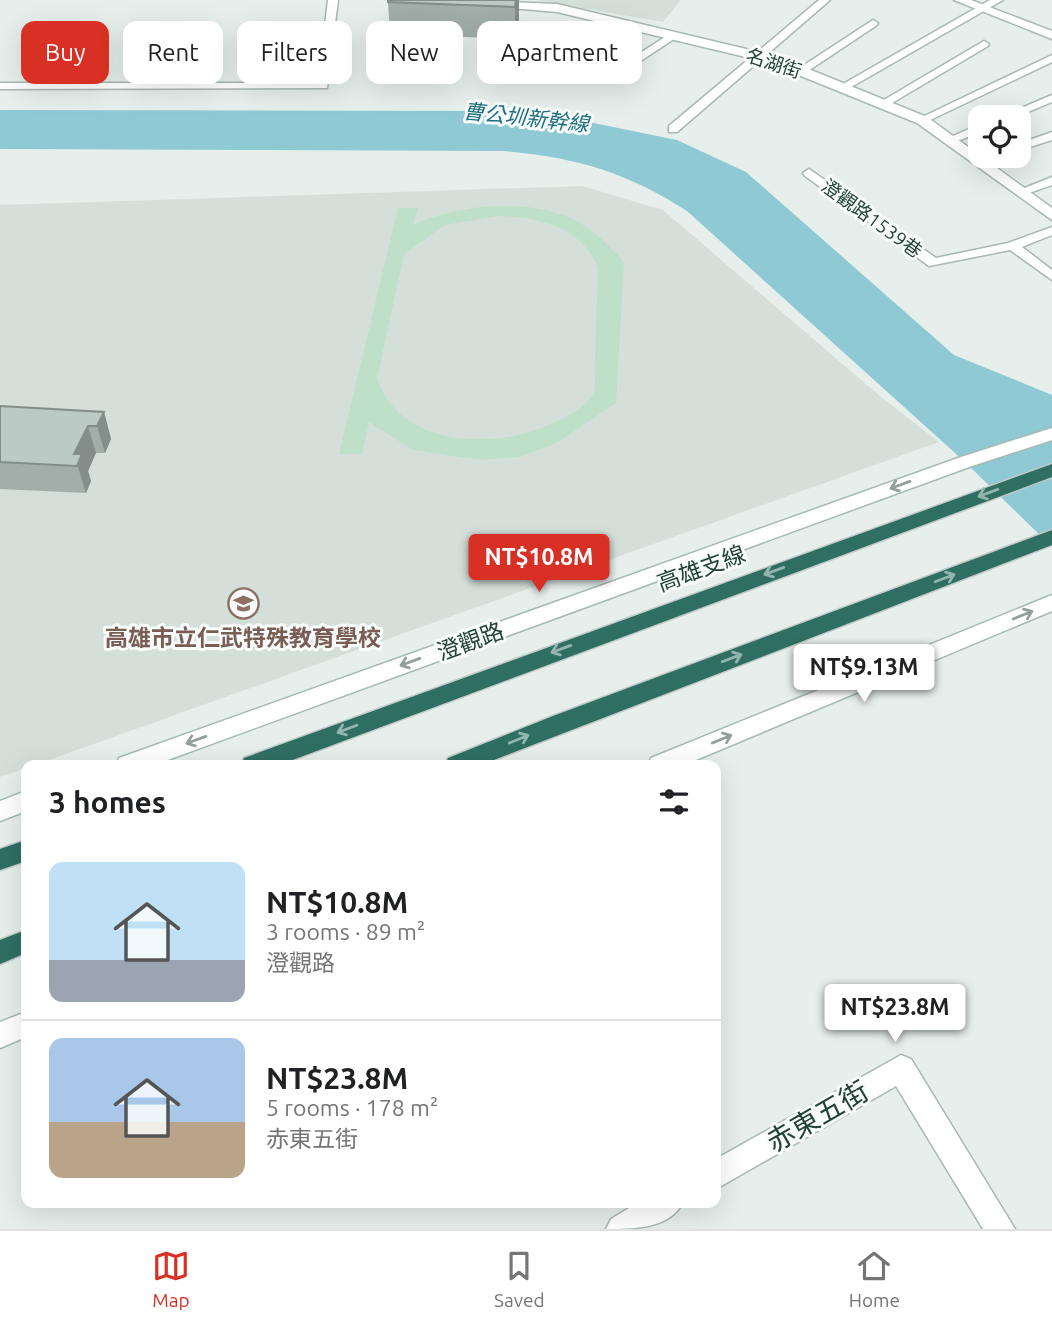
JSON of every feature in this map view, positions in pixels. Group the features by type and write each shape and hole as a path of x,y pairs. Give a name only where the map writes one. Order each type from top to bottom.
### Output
{"highway":[{"name":"高雄支線","path":"266,760 1052,470"},
{"path":"468,760 574,717 1052,537"},
{"path":"0,860 21,852"},
{"path":"0,952 21,943"}],"street":[{"name":"名湖街","path":"463,0 557,8 758,56 922,120 968,153"},
{"path":"960,0 1052,35"},
{"name":"名湖街","path":"990,168 1052,215"},
{"name":"澄觀路","path":"141,760 965,462 1052,434"},
{"path":"671,760 1052,603"},
{"path":"0,811 21,803"},
{"path":"0,1035 21,1026"},
{"name":"赤東五街","path":"721,1172 901,1068 1000,1229"},
{"path":"621,1229 658,1208"}],"lane":[{"path":"0,86 323,86 332,0"},
{"path":"673,129 825,0"},
{"path":"842,88 998,0"},
{"path":"801,71 873,23"},
{"path":"642,56 675,35"},
{"path":"883,104 984,44"},
{"path":"922,120 1052,58"},
{"path":"1031,107 1052,98"},
{"path":"950,140 968,133"},
{"path":"1031,143 1052,136"},
{"name":"澄觀路1539巷","path":"809,173 934,264 1012,246"},
{"path":"1023,191 1052,181"},
{"path":"1012,246 1052,231"},
{"path":"1012,246 1052,276"}],"shaded area":[{"path":"536,0 681,0 663,22"},
{"name":"高雄市立仁武特殊教育學校","path":"582,186 663,210 881,397 939,442 49,760 21,760 21,770 0,777 0,205"}],"green space":[{"path":"519,206 541,209 580,223 604,241 624,262 616,403 557,443 520,457 480,460 413,450 369,422 362,454 339,454 398,208 418,208 413,225 474,208","holes":["499,216 529,219 558,227 581,242 591,254 598,268 594,391 587,402 571,414 544,427 517,435 489,439 434,433 410,421 390,404 377,379 404,254 445,225"]}],"water":[{"name":"曹公圳新幹線","path":"0,110 496,111 549,114 677,140 746,172 954,355 1052,395 1052,547 965,462 687,211 621,176 554,157 503,151 0,149"}],"building":[{"path":"388,0 516,0 515,7"},
{"path":"0,406 104,412 97,426 88,426 74,454 82,454 77,466 0,462"}],"place":[{"name":"高雄市立仁武特殊教育學校","path":"243,603"}]}
